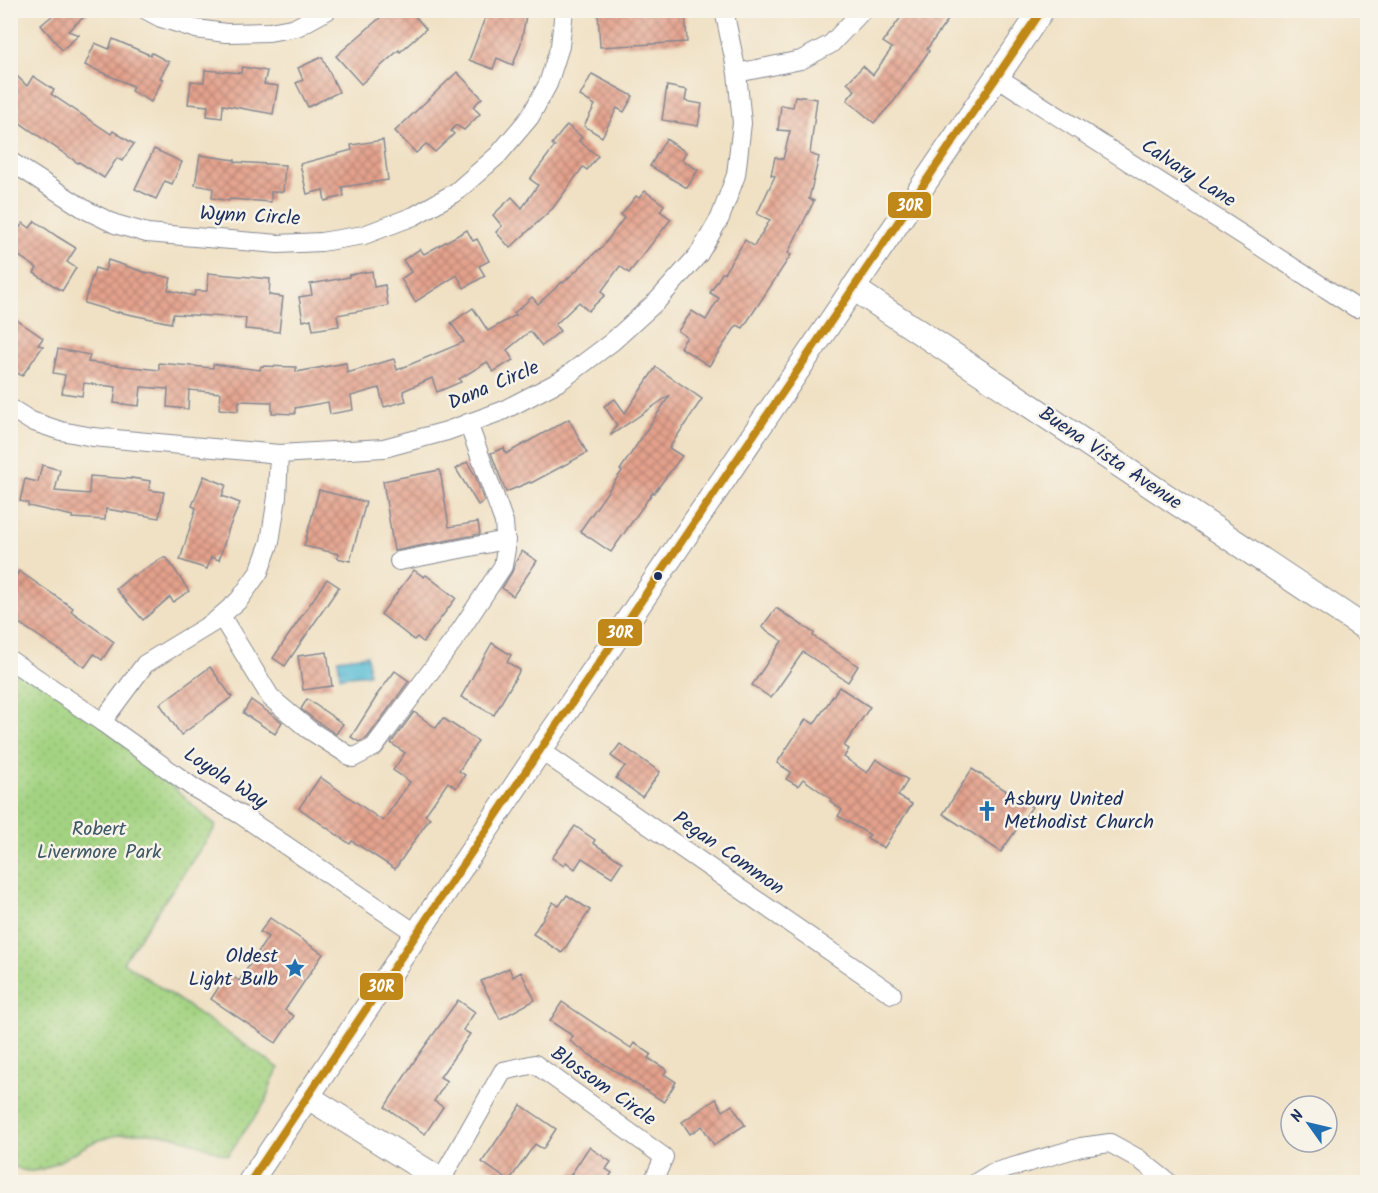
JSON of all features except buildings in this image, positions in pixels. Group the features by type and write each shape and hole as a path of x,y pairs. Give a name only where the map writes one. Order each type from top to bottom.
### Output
{"main road":[{"path":"250,1182 1042,10"},
{"name":"Buena Vista Avenue","path":"853,288 1368,630"},
{"path":"308,1097 443,1181"}],"street":[{"path":"146,10 161,18 196,29 226,33 269,32 297,27 328,10"},
{"name":"Wynn Circle","path":"13,168 86,210 115,224 147,233 278,244 321,242 364,235 423,212 456,192 498,155 531,117 548,84 560,46 564,10"},
{"name":"Dana Circle","path":"10,408 31,421 62,431 93,437 279,454 384,448 447,431 502,411 560,381 612,342 658,300 699,254 720,218 736,175 742,123 737,74 724,10"},
{"path":"737,74 801,60 831,44 863,10"},
{"name":"Calvary Lane","path":"997,77 1356,308"},
{"path":"221,616 271,698 308,729 354,758 374,747 454,640 503,566 506,549 504,522 468,423"},
{"path":"102,722 144,664 214,622 238,600 259,572 270,542 277,497 279,454"},
{"path":"399,561 506,540"},
{"name":"Loyola Way","path":"10,660 194,788 241,815 417,934"},
{"name":"Pegan Common","path":"540,750 892,994"},
{"name":"Blossom Circle","path":"443,1181 503,1071 535,1064 664,1157 653,1182"},
{"path":"977,1182 992,1173 1081,1147 1110,1143 1138,1159 1168,1182"}],"green space":[{"name":"Robert Livermore Park","path":"10,660 102,722 216,826 123,962 279,1068 266,1101 228,1155 173,1136 137,1133 99,1140 41,1169 23,1170 11,1164"}],"water":[{"path":"367,655 369,674 340,677 338,659"}],"transit line":[{"name":"30R","path":"250,1182 1042,10"}],"place":[{"name":"Asbury United Methodist Church","path":"987,811"},
{"name":"Oldest Light Bulb","path":"295,968"}]}
